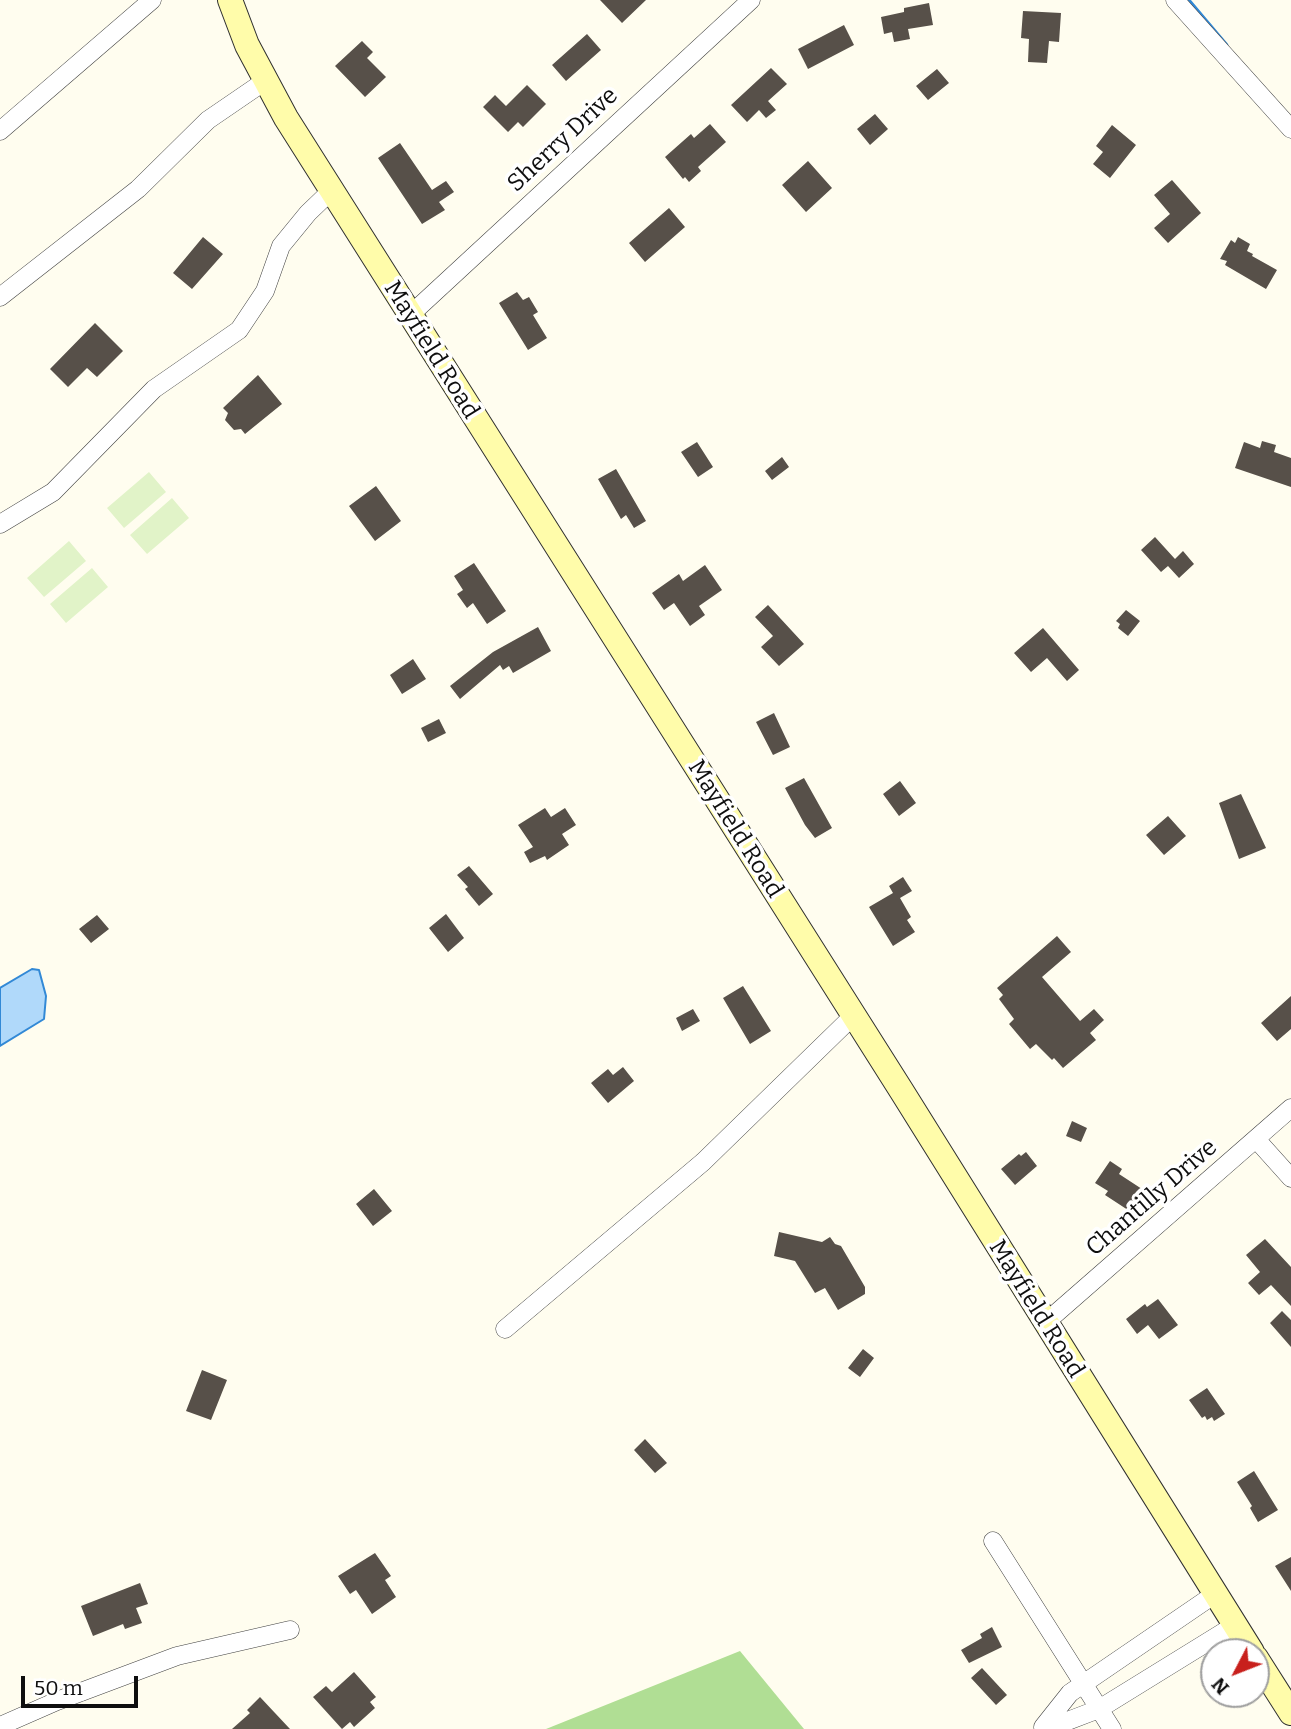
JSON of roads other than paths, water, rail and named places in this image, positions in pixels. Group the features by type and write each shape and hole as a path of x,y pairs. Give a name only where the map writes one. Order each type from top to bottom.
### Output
{"street":[{"path":"0,131 152,0"},
{"name":"Mayfield Road","path":"230,0 247,45 265,81 409,316 1243,1638"},
{"name":"Sherry Drive","path":"409,316 751,0"},
{"path":"1175,0 1291,129"},
{"path":"0,297 138,189 208,120 265,81"},
{"path":"0,524 53,492 154,389 239,330 265,292 281,246 308,213 332,190"},
{"path":"505,1329 703,1162 853,1016"},
{"name":"Chantilly Drive","path":"1045,1323 1291,1108"},
{"path":"1256,1139 1291,1178"},
{"path":"993,1541 1112,1729"},
{"path":"1043,1728 1070,1693 1215,1594"},
{"path":"1043,1728 1099,1709 1235,1625"},
{"path":"0,1726 177,1656 290,1630"},
{"path":"1270,1680 1291,1713"}],"water":[{"path":"32,969 39,970 46,996 44,1019 0,1046 0,988"}],"waterway":[{"path":"1188,0 1226,45"}]}
